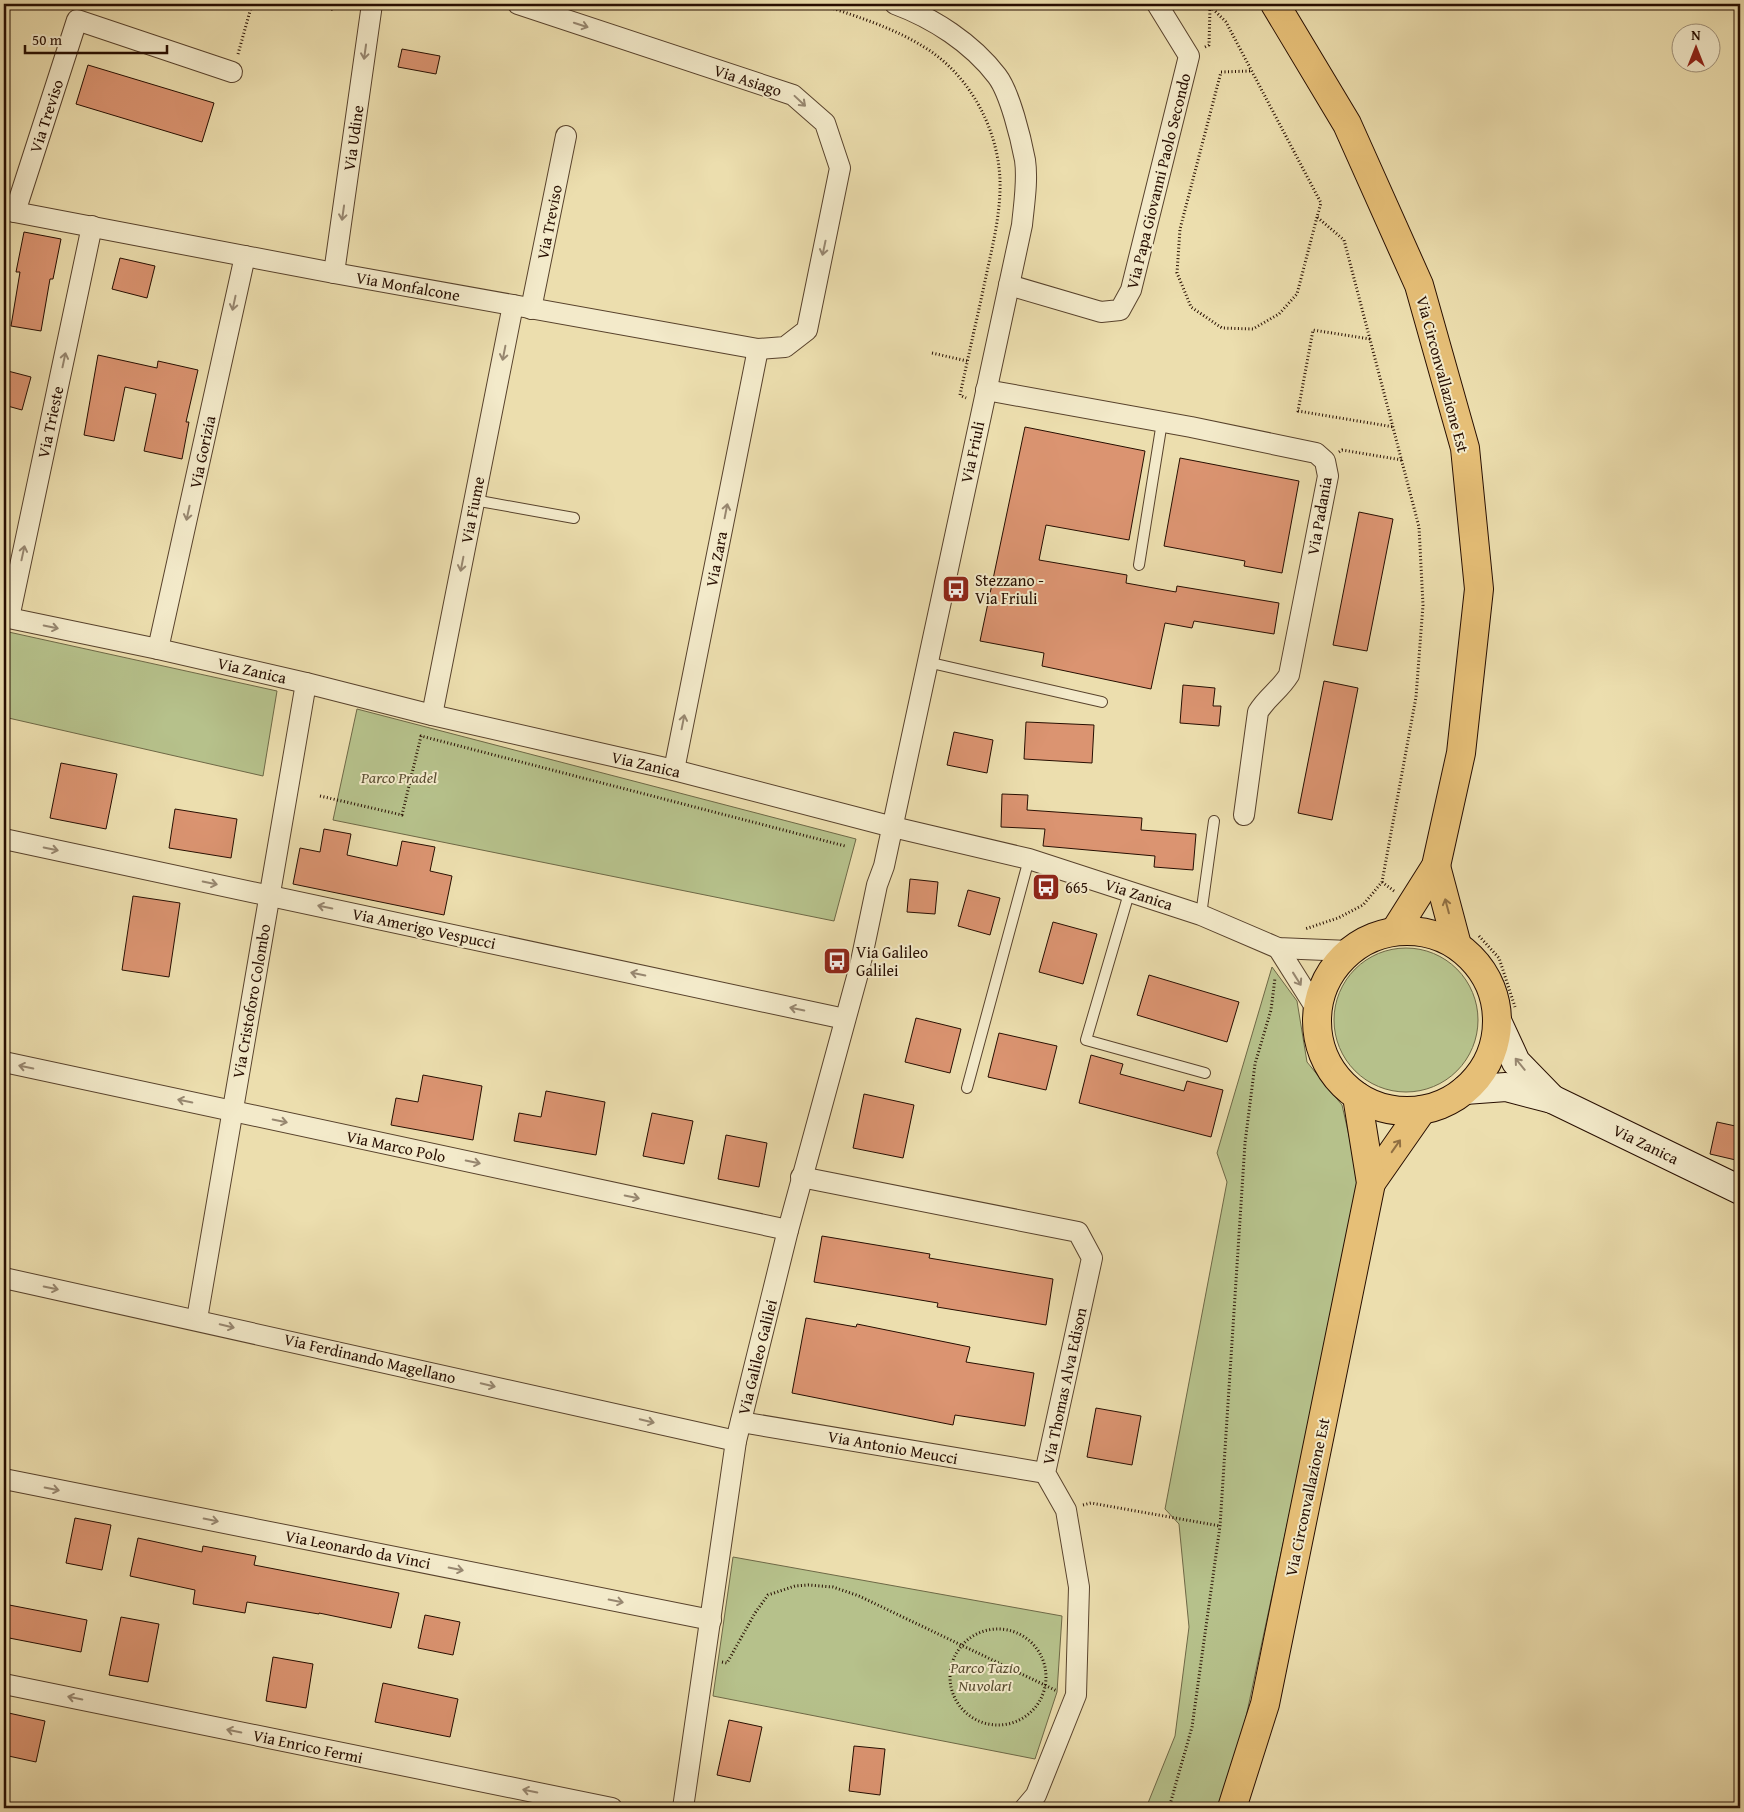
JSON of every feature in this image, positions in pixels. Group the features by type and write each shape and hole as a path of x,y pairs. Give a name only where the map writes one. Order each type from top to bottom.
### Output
{"main road":[{"name":"Via Circonvallazione Est","path":"1275,4 1347,124 1419,284 1465,448 1479,590 1462,753 1436,866 1395,931"},
{"name":"Via Circonvallazione Est","path":"1436,866 1466,938"},
{"path":"1395,931 1427,932 1466,938 1507,1018 1488,1060 1465,1090 1445,1103 1422,1110 1388,1109 1357,1096 1338,1080 1325,1059 1317,1035 1317,1010 1327,977 1349,951 1371,938 1395,931"},
{"name":"Via Circonvallazione Est","path":"1232,1808 1264,1704 1371,1183 1357,1096"},
{"name":"Via Circonvallazione Est","path":"1371,1183 1422,1110"}],"street":[{"name":"Via Udine","path":"334,273 372,4"},
{"name":"Via Asiago","path":"518,4 793,95 824,124 840,168 807,330"},
{"name":"Via Friuli","path":"893,827 1022,226 1025,161 1014,117 998,77 954,35 915,11 895,4"},
{"name":"Via Papa Giovanni Paolo Secondo","path":"1009,286 1042,297 1101,312 1120,310 1131,290 1190,56 1158,4"},
{"name":"Via Treviso","path":"10,211 80,12 232,72"},
{"name":"Via Treviso","path":"522,307 566,136"},
{"name":"Via Monfalcone","path":"10,211 334,273 758,349 785,347 807,330"},
{"name":"Via Trieste","path":"6,617 92,226"},
{"name":"Via Gorizia","path":"158,649 245,256"},
{"name":"Via Fiume","path":"432,715 474,500 522,307"},
{"name":"Via Zara","path":"674,770 758,349"},
{"name":"Via Padania","path":"984,398 1162,422 1316,453 1325,461 1328,476 1289,675 1280,689 1266,699 1258,712 1244,815"},
{"name":"Via Zanica","path":"6,617 158,649 306,683 432,715 674,770 893,827 1029,859 1130,890 1201,915 1278,948 1349,951"},
{"name":"Via Cristoforo Colombo","path":"197,1319 306,683"},
{"name":"Via Galileo Galilei","path":"683,1808 736,1441 801,1177 860,966 893,827"},
{"name":"Via Amerigo Vespucci","path":"4,839 845,1019"},
{"path":"1278,948 1317,1010"},
{"name":"Via Zanica","path":"1507,1018 1516,1062 1552,1099"},
{"name":"Via Marco Polo","path":"4,1062 788,1230"},
{"name":"Via Zanica","path":"1465,1090 1506,1087 1552,1099 1740,1190"},
{"name":"Via Thomas Alva Edison","path":"801,1177 1078,1232 1092,1258 1045,1473 1066,1510 1079,1586 1076,1695 1036,1795 1025,1808"},
{"name":"Via Ferdinando Magellano","path":"4,1278 197,1319 736,1441"},
{"name":"Via Antonio Meucci","path":"741,1422 1045,1473"},
{"name":"Via Leonardo da Vinci","path":"4,1479 711,1620"},
{"name":"Via Enrico Fermi","path":"4,1684 612,1808"}],"lane":[{"path":"1139,565 1162,422"},
{"path":"474,500 574,518"},
{"path":"927,662 1102,702"},
{"path":"1201,915 1214,821"},
{"path":"967,1088 1029,859"},
{"path":"1130,890 1086,1040 1205,1073"}],"path":[{"path":"232,72 252,4"},
{"path":"315,4 334,10"},
{"path":"820,4 890,29 926,48 956,73 978,103 993,138 1000,179 998,223 960,395 984,398"},
{"path":"1208,4 1226,22 1250,71 1321,203 1297,294 1279,314 1253,329 1222,328 1192,307 1177,273 1180,229 1221,72 1250,71"},
{"path":"1190,56 1209,45 1210,8"},
{"path":"1170,1808 1192,1727 1220,1526 1245,1143 1255,1064 1271,1010 1278,948 1292,934 1338,918 1364,905 1382,882 1416,696 1423,605 1419,527 1344,240 1317,217"},
{"path":"1370,340 1313,330 1298,411 1394,427"},
{"path":"932,354 967,361"},
{"path":"1325,461 1342,450 1402,460"},
{"path":"320,796 402,815 421,736 846,846"},
{"path":"1382,882 1395,892 1416,900"},
{"path":"1466,938 1499,958 1507,1018"},
{"path":"1066,1510 1090,1503 1220,1526"},
{"path":"714,1662 727,1663 768,1595 795,1586 833,1587 859,1596 1051,1690 1076,1695"},
{"path":"992,1628 1011,1630 1027,1638 1040,1651 1046,1668 1046,1687 1038,1705 1024,1719 1005,1725 985,1724 968,1716 955,1701 949,1682 951,1662 960,1645 975,1634 992,1628"}],"green space":[{"path":"4,631 277,691 263,776 4,717"},
{"name":"Parco Pradel","path":"357,709 856,839 834,921 333,820"},
{"path":"1406,948 1433,954 1446,960 1457,969 1466,980 1472,993 1478,1020 1472,1047 1466,1060 1457,1071 1446,1080 1433,1086 1406,1092 1379,1086 1366,1080 1355,1071 1346,1060 1340,1047 1334,1020 1340,993 1346,980 1355,969 1366,960 1379,954"},
{"path":"1272,967 1297,1001 1307,1062 1342,1105 1360,1184 1243,1731 1218,1808 1146,1808 1175,1736 1189,1627 1179,1524 1165,1509 1227,1182 1217,1153"},
{"name":"Parco Tazio Nuvolari","path":"733,1557 1062,1616 1057,1692 1035,1759 713,1696"}],"building":[{"path":"402,49 440,56 436,74 398,67"},
{"path":"88,65 214,103 202,142 76,104"},
{"path":"24,232 61,239 53,279 50,279 41,331 11,326 20,272 16,272"},
{"path":"120,258 155,266 147,298 112,289"},
{"path":"98,355 157,368 158,361 198,370 186,422 189,422 182,459 144,451 156,394 125,387 114,441 84,435"},
{"path":"4,370 31,377 22,410 4,405"},
{"path":"1025,427 1145,451 1129,540 1046,525 1039,560 1127,575 1126,583 1176,592 1177,586 1279,603 1274,634 1194,621 1192,628 1165,623 1151,689 1042,666 1044,653 980,641"},
{"path":"1180,458 1299,481 1282,573 1244,566 1245,561 1164,546"},
{"path":"1359,512 1393,519 1367,651 1333,645"},
{"path":"1324,681 1358,688 1332,820 1298,813"},
{"path":"1183,685 1215,688 1213,706 1221,706 1219,726 1180,723"},
{"path":"1026,722 1094,725 1092,763 1024,759"},
{"path":"954,732 993,740 987,773 947,765"},
{"path":"61,763 117,774 106,829 50,818"},
{"path":"1002,794 1028,795 1027,810 1142,818 1141,830 1196,834 1193,870 1154,867 1155,856 1043,846 1045,829 1001,827"},
{"path":"175,809 237,819 231,858 169,848"},
{"path":"324,829 351,834 347,855 397,866 402,841 435,847 430,871 452,876 444,915 293,884 300,848 320,852"},
{"path":"910,879 938,882 935,914 907,912"},
{"path":"968,890 1000,898 990,935 958,926"},
{"path":"133,896 180,903 169,977 122,970"},
{"path":"1053,922 1097,934 1083,984 1039,972"},
{"path":"1149,975 1239,1002 1227,1042 1137,1015"},
{"path":"916,1018 961,1029 950,1073 905,1062"},
{"path":"999,1033 1057,1046 1046,1090 988,1077"},
{"path":"1091,1055 1123,1064 1120,1074 1184,1091 1187,1081 1223,1090 1211,1137 1079,1103"},
{"path":"423,1075 482,1086 473,1140 391,1125 396,1098 418,1102"},
{"path":"546,1091 605,1102 596,1155 514,1141 519,1113 541,1117"},
{"path":"864,1094 914,1105 903,1158 853,1148"},
{"path":"652,1113 693,1121 684,1164 643,1156"},
{"path":"1717,1122 1740,1127 1740,1161 1710,1154"},
{"path":"726,1135 767,1143 759,1187 718,1179"},
{"path":"822,1236 930,1254 929,1258 1053,1279 1046,1325 937,1307 938,1303 814,1282"},
{"path":"806,1318 856,1327 857,1324 970,1347 966,1362 1034,1373 1025,1426 955,1415 953,1425 792,1393"},
{"path":"1096,1408 1141,1416 1132,1465 1087,1457"},
{"path":"75,1518 111,1525 102,1570 66,1563"},
{"path":"138,1538 202,1552 203,1546 256,1556 254,1565 399,1593 391,1628 319,1613 247,1602 245,1613 193,1604 195,1590 130,1576"},
{"path":"4,1604 87,1620 81,1652 4,1637"},
{"path":"425,1615 460,1622 453,1655 418,1648"},
{"path":"121,1617 159,1624 148,1682 109,1675"},
{"path":"273,1657 313,1664 306,1708 266,1701"},
{"path":"383,1683 458,1699 450,1737 375,1722"},
{"path":"4,1712 45,1721 36,1762 4,1755"},
{"path":"729,1720 762,1727 750,1782 717,1775"},
{"path":"854,1746 885,1749 880,1795 849,1791"}],"place":[{"name":"Stezzano - Via Friuli","path":"956,589"},
{"name":"665","path":"1046,887"},
{"name":"Via Galileo Galilei","path":"837,961"}]}
